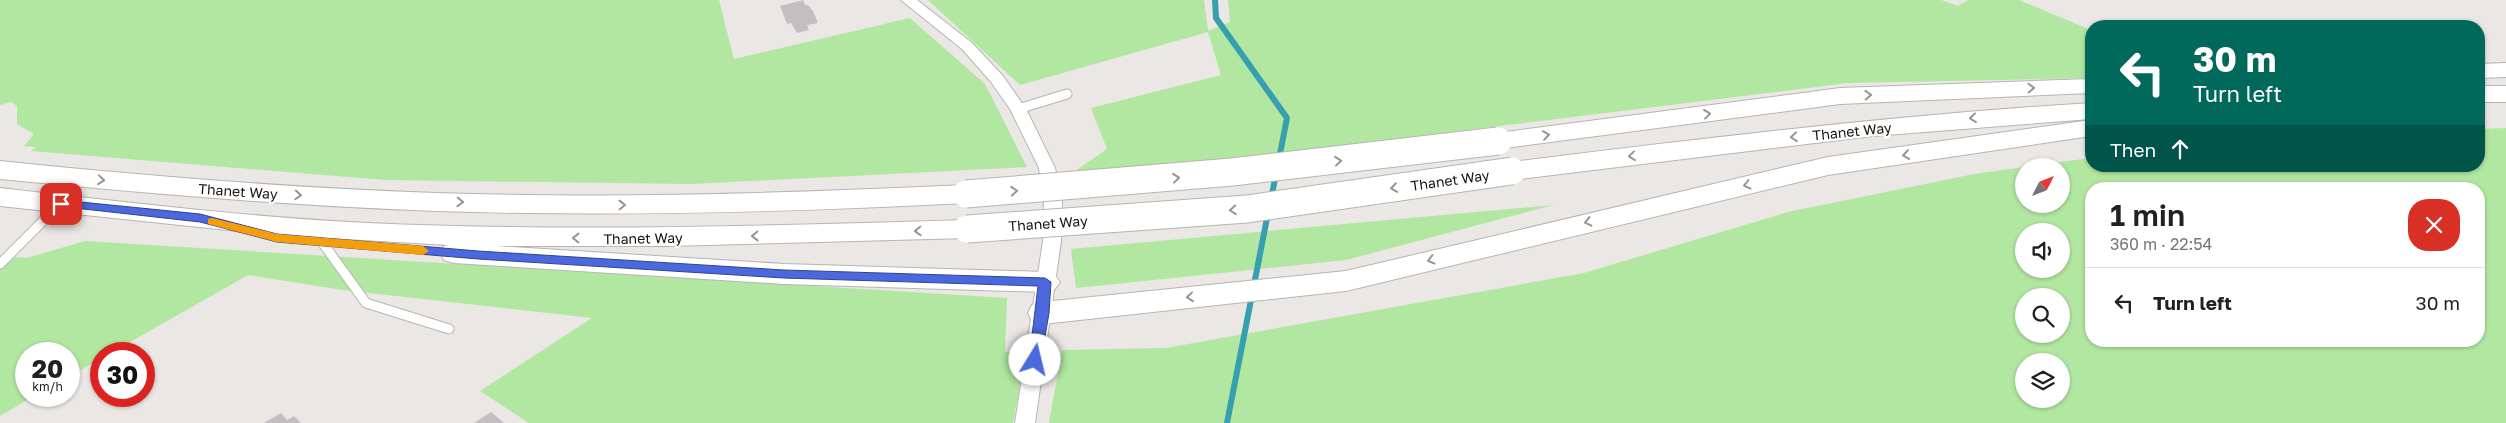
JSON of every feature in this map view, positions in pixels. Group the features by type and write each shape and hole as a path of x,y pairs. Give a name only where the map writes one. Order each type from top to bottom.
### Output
{"highway":[{"path":"2485,71 2506,70"},
{"name":"Thanet Way","path":"0,170 144,185 298,196 497,204 768,203 1102,186 1353,159 1840,96 2085,86"},
{"path":"2485,94 2506,94"},
{"name":"Thanet Way","path":"0,197 200,218 367,232 596,239 967,230 1247,208 1686,149 1980,117 2085,111"},
{"path":"1043,313 1346,281 1828,166 2085,129"},
{"path":"200,218 277,238 478,255 784,274 1045,282"}],"street":[{"path":"908,0 967,46 997,79 1018,109 1048,168 1054,199 1052,241 1045,282 1043,313 1025,423"}],"lane":[{"path":"1018,109 1067,94"},
{"path":"0,264 61,204"},
{"path":"322,242 366,303 449,329"}],"green space":[{"path":"0,0 719,0 734,59 910,18 985,84 1027,167 691,184 386,180 31,151 36,147 24,146 34,134 17,124 17,106 11,102 0,105"},
{"path":"928,0 1204,0 1208,31 1230,22 1228,0 1941,0 1958,6 1968,0 2019,0 2085,28 2085,78 1848,83 1062,180 1107,149 1091,108 1221,75 1208,32 1020,85"},
{"path":"2506,128 2506,423 1049,423 1062,350 1166,348 1584,273 1788,212 1974,174 2015,168 2015,213 2070,213 2070,161 2085,159 2085,172 2485,172 2485,129"},
{"path":"1553,205 1346,260 1076,288 1071,249"},
{"path":"85,241 1007,298 1005,352 1026,351 1013,423 529,423 480,391 592,318 343,290 248,275 130,342 90,342 90,365 80,370 80,342 15,342 15,407 0,416 0,256 27,258"}],"building":[{"path":"803,0 805,5 808,5 813,11 818,23 807,25 809,30 797,33 791,23 787,24 780,6"},
{"path":"491,412 504,423 474,423"},
{"path":"281,413 287,420 294,416 301,423 264,423"}],"waterway":[{"path":"1215,0 1216,18 1287,118 1279,159"},
{"path":"1271,199 1276,174"},
{"path":"1227,423 1268,213"}],"slow traffic":[{"path":"212,221 277,238 423,251"}],"route":[{"path":"61,204 200,218 277,238 478,255 784,274 1045,282 1043,313 1035,360"}]}
